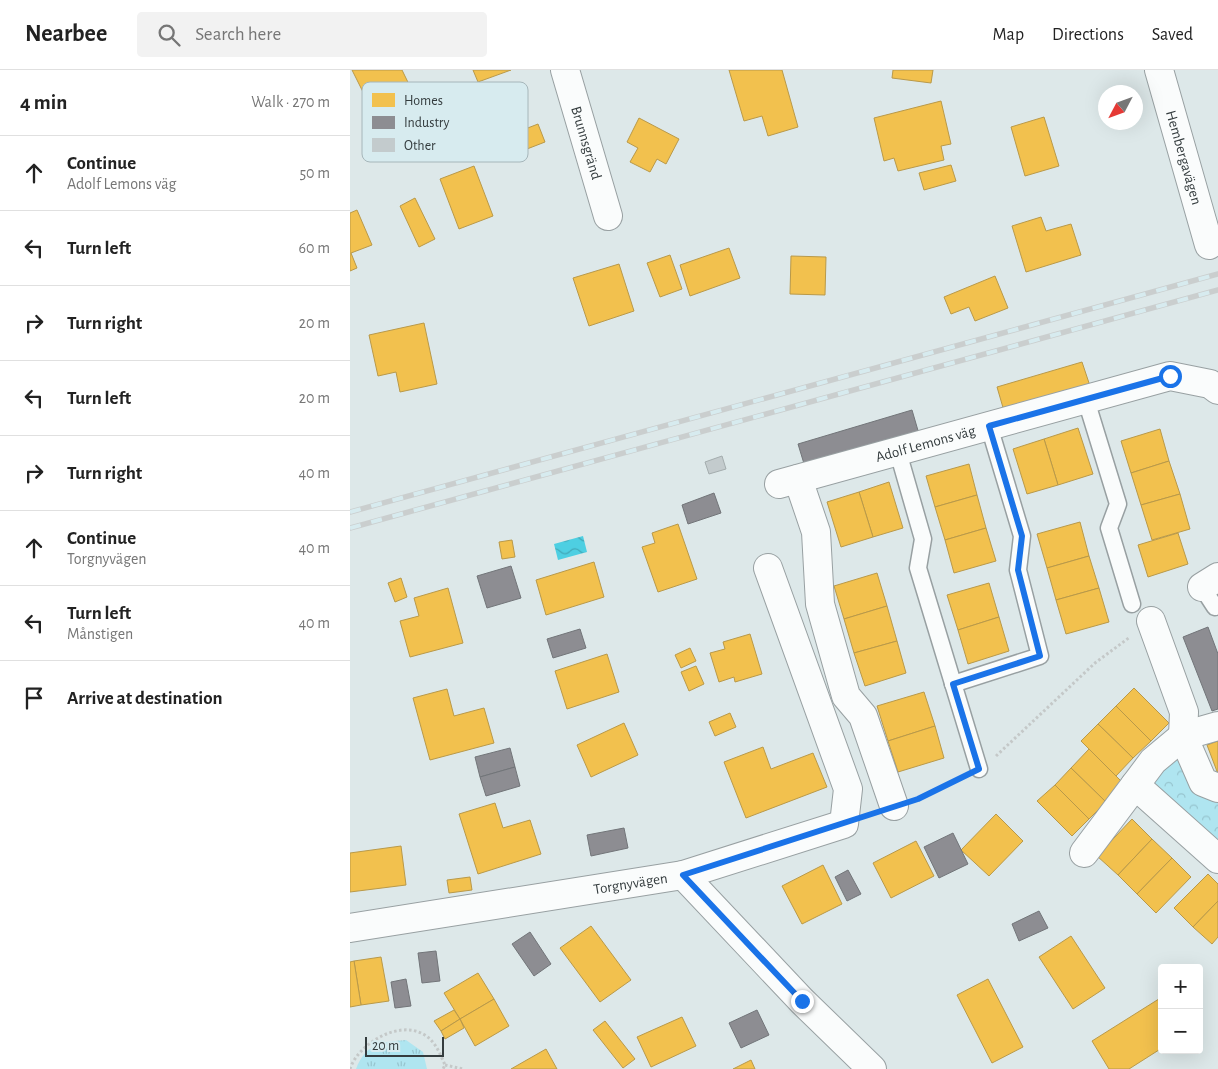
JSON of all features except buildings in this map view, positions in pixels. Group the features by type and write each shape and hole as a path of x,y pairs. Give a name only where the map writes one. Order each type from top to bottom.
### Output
{"street":[{"name":"Brunnsgränd","path":"565,70 608,216"},
{"name":"Hembergavägen","path":"1159,70 1209,245"},
{"name":"Adolf Lemons väg","path":"894,806 863,716 846,696 820,604 816,532 789,482 1170,376 1210,384 1218,390"},
{"name":"Torgnyvägen","path":"350,928 683,875 844,824 848,789 768,568"},
{"path":"1142,612 1184,712 1184,736 1203,782 1218,788"},
{"path":"1084,853 1153,761 1184,736 1218,726"},
{"path":"1136,785 1218,859"},
{"path":"683,875 802,1001 872,1069"}],"lane":[{"path":"1086,400 1118,504 1110,528 1142,612"},
{"path":"953,684 1040,656 1018,570 1022,536 989,426"},
{"path":"898,452 924,538 918,568 979,769"}],"path":[{"path":"894,806 937,791 979,769 1003,750 1095,663 1142,612"},
{"path":"350,1069 362,1050 382,1036 401,1030 423,1033 438,1048 444,1067 463,1069"}],"green space":[{"path":"1183,755 1218,801 1218,849 1156,791 1154,772"},
{"path":"406,1040 423,1052 427,1069 356,1069 369,1049 382,1043"}],"water":[{"path":"583,536 587,552 558,560 554,544"}],"railway":[{"path":"350,512 1218,274"},
{"path":"350,528 1218,290"}],"route":[{"path":"802,1001 683,875 918,799 979,769 953,684 1040,656 1018,570 1022,536 989,426 1170,376"}]}
